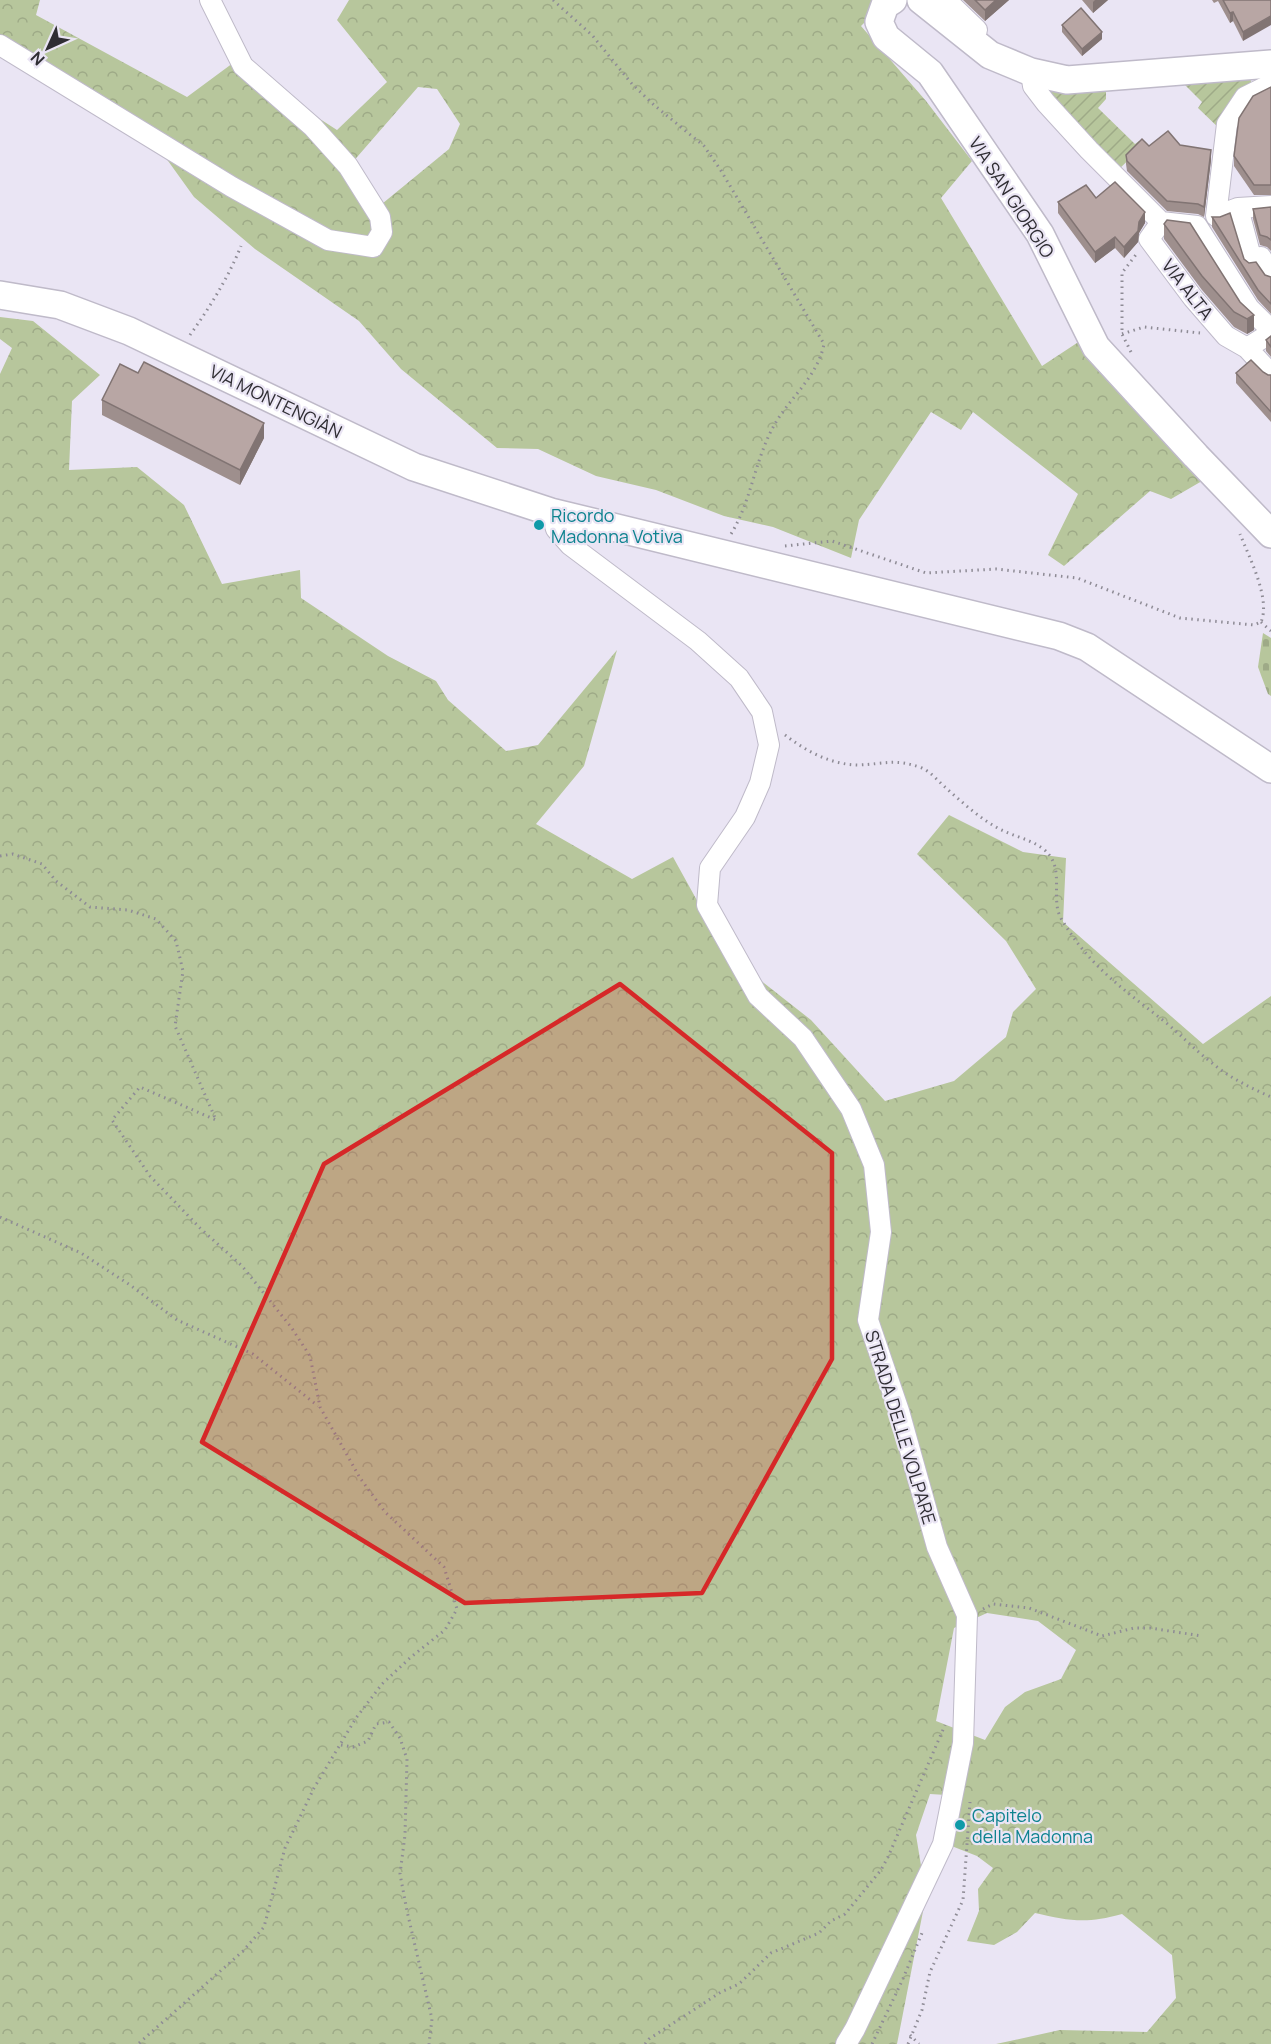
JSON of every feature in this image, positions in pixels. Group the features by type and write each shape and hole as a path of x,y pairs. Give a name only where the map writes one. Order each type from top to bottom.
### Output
{"street":[{"path":"0,45 232,188 328,240 373,247 382,232 380,217 348,166 313,127 243,66 210,0"},
{"name":"VIA SAN GIORGIO","path":"893,0 885,5 879,22 886,37 930,73 1040,234 1096,346 1271,534"},
{"path":"921,0 990,55 1031,72 1067,80 1271,64"},
{"path":"946,0 994,45 990,55"},
{"path":"1031,72 1033,86 1046,103 1161,222 1197,226 1238,208 1271,206"},
{"path":"1216,216 1227,124 1245,97 1271,84"},
{"path":"1238,208 1252,261 1261,257 1271,275"},
{"path":"1149,239 1161,222"},
{"path":"1197,226 1249,308 1270,327 1247,348"},
{"name":"VIA ALTA","path":"1149,239 1193,298 1226,336 1247,348 1271,374"},
{"name":"VIA MONTENGIÀN","path":"0,295 60,305 129,331 414,467 551,512 1059,636 1087,647 1271,769"},
{"name":"STRADA DELLE VOLPARE","path":"551,512 556,529 570,545 698,641 739,678 762,712 769,745 760,783 745,817 710,868 707,905 758,996 802,1038 851,1109 874,1164 881,1232 868,1320 899,1412 937,1547 967,1614 963,1743 944,1844 846,2044"}],"path":[{"path":"553,0 592,35 632,84 704,146 720,169 824,345 817,368 776,423 760,456 740,519 718,553"},
{"path":"1149,239 1122,273 1122,334 1144,327 1226,336"},
{"path":"176,354 205,315 241,246"},
{"path":"775,547 832,541 926,573 996,569 1077,578 1180,618 1254,625 1261,622 1264,616 1262,587 1239,530"},
{"path":"1261,622 1271,631"},
{"path":"762,712 788,737 821,758 859,765 902,762 925,769 972,810 997,828 1030,841 1041,848 1054,862 1058,879 1059,913 1069,932 1108,978 1187,1040 1212,1064 1247,1086 1271,1097"},
{"path":"0,856 13,854 42,864 56,881 90,907 128,910 156,919 176,941 183,971 175,1026 216,1120 140,1087 112,1120 150,1176 200,1228 242,1266 291,1327 310,1356 320,1407 360,1478 385,1512 444,1567 457,1609 445,1630 382,1684 356,1718 314,1788 285,1848 264,1927 243,1951 138,2044"},
{"path":"0,1217 81,1253 130,1285 177,1320 253,1354 320,1407"},
{"path":"967,1614 993,1604 1009,1605 1029,1608 1102,1636 1134,1628 1150,1628 1202,1636"},
{"path":"645,2044 649,2038 721,1992 740,1984 756,1965 771,1953 819,1933 857,1901 888,1857 947,1719"},
{"path":"340,1745 353,1747 368,1742 376,1724 389,1722 400,1738 407,1759 405,1835 400,1874 432,2019 429,2044"},
{"path":"908,2044 922,2010 930,1972 963,1900 970,1798"},
{"path":"910,2036 919,2044"}],"highlighted area":[{"path":"620,984 832,1153 832,1359 702,1593 465,1603 202,1442 324,1164"}],"green space":[{"path":"0,0 40,0 36,15 187,97 233,63 337,130 387,82 337,20 349,0 887,0 861,26 926,101 972,161 941,198 1042,366 1083,339 1202,481 1171,499 1150,491 1064,566 1048,555 1078,494 973,412 961,430 931,412 859,520 851,558 773,527 724,516 656,490 596,476 538,449 497,448 401,369 359,321 255,249 194,197 153,140 0,44","holes":["418,87 437,89 460,124 449,149 377,208 351,164"]},
{"path":"1250,76 1252,88 1222,131 1198,108 1202,102 1179,79"},
{"path":"1041,83 1106,86 1106,99 1098,108 1135,144 1139,141 1143,146 1117,171"},
{"path":"0,317 33,321 100,375 72,401 69,470 137,467 184,505 222,584 300,570 301,598 388,656 436,681 448,700 506,751 538,745 617,650 584,766 536,824 632,879 673,857 726,953 811,1020 885,1101 954,1081 1006,1037 1013,1012 1036,989 1006,941 917,854 949,815 1023,852 1066,858 1063,922 1203,1044 1271,996 1271,2044 996,2044 1060,2030 1147,2032 1176,1998 1172,1955 1122,1914 1078,1920 1035,1913 1017,1932 994,1945 967,1941 979,1911 978,1889 993,1868 977,1856 949,1845 962,1796 930,1794 916,1835 926,1896 897,2044 0,2044 0,374 12,348 0,339","holes":["987,1613 1038,1621 1076,1650 1061,1679 1025,1692 1005,1707 985,1740 936,1721 954,1628"]},
{"path":"1263,633 1271,638 1271,696 1268,694 1258,667"}],"building":[{"path":"975,0 996,0 985,10"},
{"path":"1223,0 1271,0 1271,16 1243,32 1233,12 1230,13"},
{"path":"1081,8 1102,32 1082,49 1062,25"},
{"path":"1271,87 1271,185 1254,185 1234,156 1239,118 1253,96"},
{"path":"1168,131 1180,145 1211,150 1204,207 1198,204 1167,201 1127,161 1126,155 1142,139 1149,146"},
{"path":"1115,182 1145,212 1139,222 1138,231 1124,247 1115,237 1095,252 1058,202 1086,185 1096,198"},
{"path":"1271,207 1271,240 1260,235 1253,209"},
{"path":"1230,213 1244,259 1249,263 1256,262 1265,275 1271,277 1271,304 1258,290 1212,217"},
{"path":"1167,220 1190,223 1240,302 1254,315 1247,319 1234,312 1202,276 1164,224"},
{"path":"1271,336 1271,347 1266,340"},
{"path":"1251,360 1263,372 1271,375 1271,412 1236,373"},
{"path":"144,362 264,423 240,470 102,400 120,364 138,373"}],"place":[{"name":"Ricordo Madonna Votiva","path":"539,525"},
{"name":"Capitelo della Madonna","path":"960,1825"}]}
